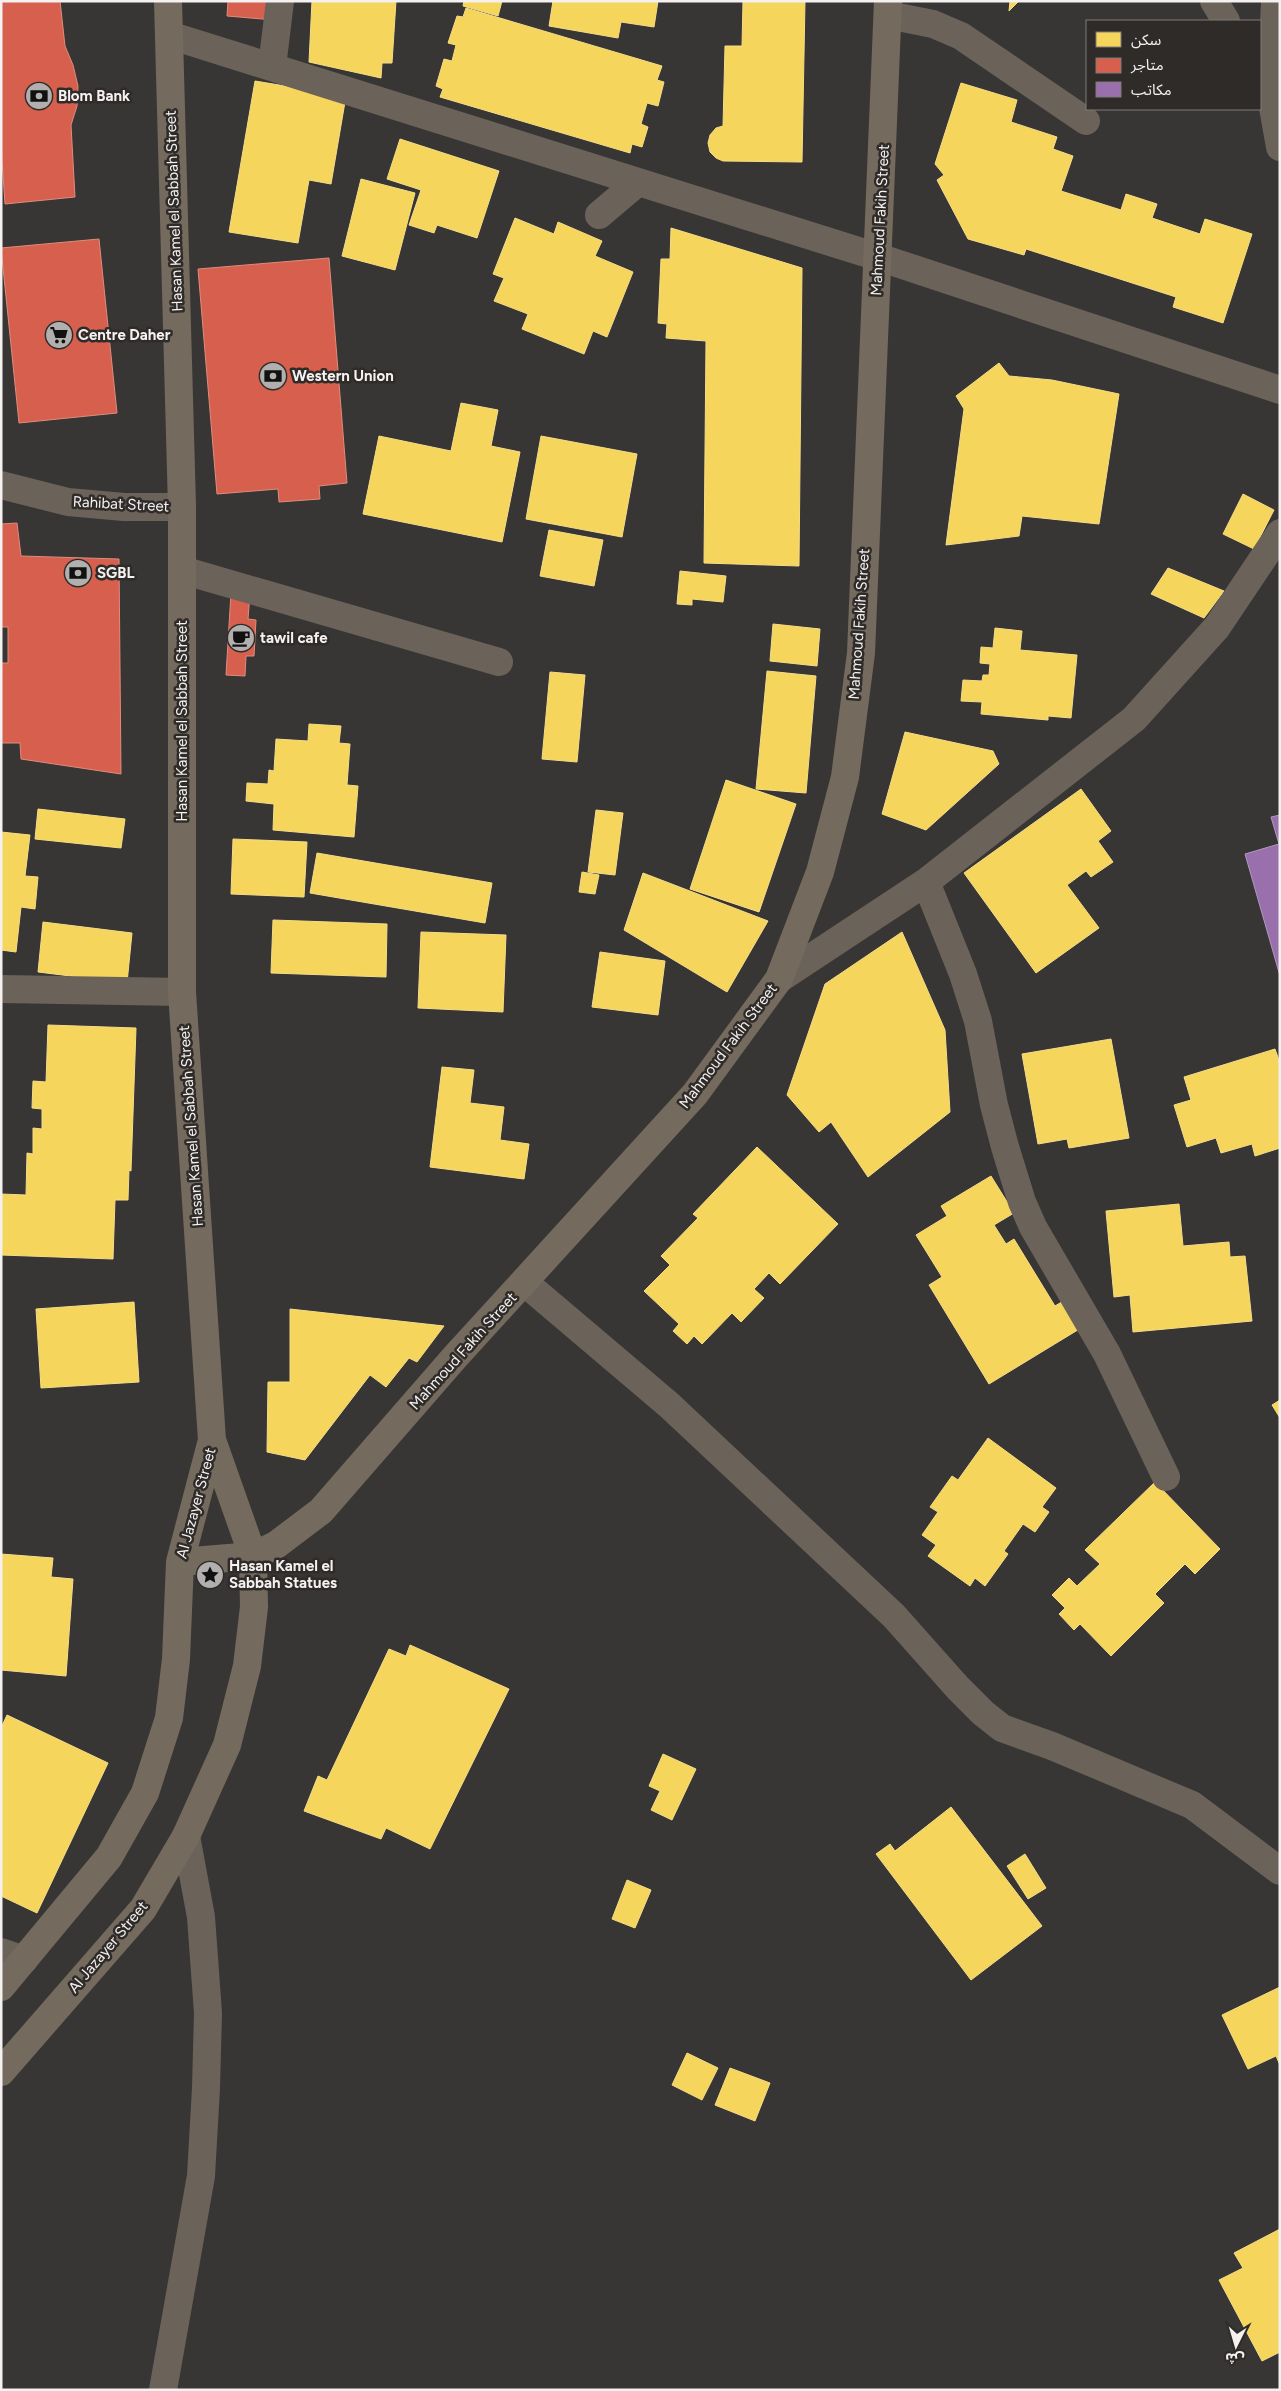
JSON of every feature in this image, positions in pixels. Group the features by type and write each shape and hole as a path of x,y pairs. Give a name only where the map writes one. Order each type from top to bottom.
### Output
{"main road":[{"name":"Hasan Kamel el Sabbah Street","path":"168,1 182,507 182,992 212,1440"},
{"name":"Mahmoud Fakih Street","path":"180,1562 253,1556 276,1545 321,1511 455,1357 626,1167 695,1094 778,979 820,872 845,777 860,653 888,8"},
{"name":"Al Jazayer Street","path":"1,2072 143,1909 186,1836 227,1745 247,1666 254,1607 253,1556 212,1440"},
{"name":"Al Jazayer Street","path":"1,1986 13,1956 109,1857 145,1793 169,1718 176,1659 180,1562 212,1440"}],"street":[{"path":"272,67 280,1"},
{"path":"1214,1 1225,20"},
{"path":"1275,1 1277,35 1265,87 1280,147"},
{"path":"888,8 961,36 1086,121"},
{"path":"169,35 878,257 1280,390"},
{"path":"599,215 638,182"},
{"name":"Rahibat Street","path":"1,485 68,502 115,506 182,507"},
{"path":"778,979 926,882 1134,719 1217,627 1280,533"},
{"path":"182,570 499,662"},
{"path":"926,882 963,974 978,1021 1004,1147 1022,1202 1033,1227 1106,1354 1166,1477"},
{"path":"1,989 182,992"},
{"path":"524,1282 683,1418 894,1616 958,1688 983,1713 1002,1728 1052,1746 1192,1805 1280,1871"},
{"path":"163,2390 201,2176 206,2088 208,2013 201,1917 186,1836"}],"building: سكن":[{"path":"312,1 396,1 392,63 382,63 381,78 309,62"},
{"path":"464,1 502,1 498,16 463,6"},
{"path":"553,1 658,1 654,27 621,22 618,38 549,26"},
{"path":"743,1 805,1 802,162 723,161 716,158 710,152 708,143 710,135 716,128 723,126 725,46 742,46"},
{"path":"1010,1 1019,1 1009,11"},
{"path":"466,8 662,66 657,80 664,82 658,106 647,103 641,124 648,127 642,147 632,144 630,153 440,97 443,89 436,86 444,59 452,61 456,45 448,43 457,16 463,17"},
{"path":"255,81 346,96 331,184 309,180 298,243 229,232"},
{"path":"961,83 1017,100 1011,122 1057,137 1053,149 1073,156 1061,191 1121,210 1126,194 1157,204 1152,218 1200,234 1205,219 1252,234 1223,323 1173,307 1176,297 1026,249 1024,255 968,239 937,180 944,175 935,164"},
{"path":"400,139 499,171 477,238 437,225 434,233 409,225 421,190 387,179"},
{"path":"361,179 415,193 395,270 342,256"},
{"path":"515,218 554,234 558,222 602,241 595,256 633,272 607,337 593,331 584,354 522,329 528,314 494,301 504,278 493,274"},
{"path":"671,228 802,268 799,566 704,563 706,341 666,338 667,324 658,323 661,259 670,259"},
{"path":"999,363 1009,376 1052,380 1119,394 1099,524 1022,516 1019,536 946,545 964,409 956,396"},
{"path":"461,403 498,410 491,446 520,452 502,542 363,514 379,436 451,451"},
{"path":"541,436 637,454 622,537 526,519"},
{"path":"1243,494 1274,510 1254,549 1223,534"},
{"path":"549,530 603,540 594,586 540,576"},
{"path":"1168,568 1224,591 1204,618 1151,594"},
{"path":"680,571 726,576 723,602 692,599 692,605 677,604"},
{"path":"773,624 820,629 817,666 770,661"},
{"path":"995,628 1022,631 1020,650 1077,655 1071,718 1048,716 1048,720 981,714 982,702 961,701 963,680 982,681 983,675 989,675 990,664 980,663 981,647 993,648"},
{"path":"767,671 816,676 806,793 756,789"},
{"path":"550,672 585,675 577,762 542,759"},
{"path":"309,724 341,726 339,743 350,744 347,785 358,786 354,837 273,830 274,804 246,801 247,783 268,784 269,770 274,771 276,739 308,741"},
{"path":"905,732 993,751 999,764 926,830 882,814"},
{"path":"726,780 796,804 759,912 690,889"},
{"path":"1081,789 1111,831 1098,841 1113,862 1091,877 1086,871 1067,885 1099,928 1036,973 964,873"},
{"path":"38,809 125,819 121,848 35,839"},
{"path":"596,810 623,813 615,875 588,872"},
{"path":"1,832 30,835 25,876 38,877 35,909 21,907 16,952 1,950"},
{"path":"233,839 307,842 304,897 231,894"},
{"path":"317,853 492,883 485,923 310,893"},
{"path":"582,872 599,875 595,894 579,892"},
{"path":"643,873 768,921 727,992 624,930"},
{"path":"273,920 387,924 386,977 271,973"},
{"path":"43,922 132,933 127,983 38,972"},
{"path":"421,932 506,935 503,1012 418,1008"},
{"path":"902,932 945,1030 950,1112 868,1177 831,1122 819,1132 787,1095 825,984"},
{"path":"600,952 665,961 658,1015 592,1007"},
{"path":"48,1025 136,1028 131,1171 129,1170 128,1200 115,1200 113,1259 1,1255 1,1194 26,1195 27,1153 33,1154 33,1128 42,1129 42,1109 32,1108 33,1081 46,1082"},
{"path":"1111,1039 1129,1138 1069,1148 1067,1139 1038,1144 1022,1054"},
{"path":"1275,1049 1280,1063 1280,1148 1255,1156 1252,1144 1221,1153 1216,1138 1187,1147 1174,1105 1191,1100 1184,1077"},
{"path":"442,1067 474,1070 470,1103 504,1107 500,1140 529,1144 524,1179 430,1167"},
{"path":"757,1147 838,1224 780,1284 769,1273 754,1289 764,1298 741,1322 732,1313 702,1344 694,1336 687,1344 673,1331 679,1324 644,1291 670,1265 661,1256 698,1218 693,1214"},
{"path":"991,1176 1014,1213 994,1225 1006,1244 1014,1239 1055,1306 1065,1300 1081,1328 989,1384 929,1285 942,1277 916,1235 947,1216 941,1206"},
{"path":"1179,1204 1183,1246 1229,1242 1230,1257 1245,1256 1252,1321 1133,1332 1130,1295 1114,1297 1106,1211"},
{"path":"134,1302 139,1382 41,1388 36,1309"},
{"path":"290,1309 444,1326 417,1362 409,1358 386,1387 370,1375 305,1460 267,1452 268,1382 290,1382"},
{"path":"1280,1400 1280,1418 1272,1405"},
{"path":"988,1438 1056,1488 1042,1507 1049,1512 1035,1532 1023,1524 1004,1551 1008,1554 985,1586 975,1578 970,1586 928,1556 936,1545 922,1535 938,1512 930,1507 952,1476 958,1480"},
{"path":"1155,1482 1220,1549 1195,1574 1185,1564 1155,1594 1164,1603 1111,1656 1080,1624 1074,1630 1059,1614 1065,1608 1052,1595 1069,1578 1077,1586 1100,1564 1085,1550"},
{"path":"1,1554 53,1558 51,1577 73,1579 66,1676 1,1670"},
{"path":"410,1645 509,1689 430,1849 386,1828 381,1839 304,1811 318,1776 327,1780 389,1649 406,1656"},
{"path":"7,1715 108,1763 37,1913 1,1896 1,1728"},
{"path":"663,1754 696,1769 672,1820 651,1810 660,1791 649,1786"},
{"path":"951,1807 1042,1926 971,1980 876,1854 890,1844 895,1851"},
{"path":"1025,1854 1046,1888 1028,1899 1007,1866"},
{"path":"627,1880 651,1890 635,1928 612,1919"},
{"path":"1280,1987 1280,2065 1276,2056 1248,2069 1222,2015"},
{"path":"687,2053 718,2068 702,2100 672,2085"},
{"path":"730,2068 770,2083 755,2121 715,2105"},
{"path":"1280,2229 1280,2352 1262,2361 1219,2280 1243,2268 1234,2253"}],"building: متاجر":[{"name":"Blom Bank","path":"1,1 60,1 65,46 73,65 78,86 77,106 71,125 75,197 5,204 1,146"},
{"path":"228,1 275,1 274,20 227,16"},
{"name":"Centre Daher","path":"99,239 117,413 19,423 1,248"},
{"name":"Western Union","path":"329,258 347,483 319,486 320,499 279,502 278,489 217,494 198,269"},
{"path":"17,523 21,556 119,559 121,774 21,759 20,743 1,743 1,663 8,663 8,627 1,627 1,524"},
{"name":"tawil cafe","path":"231,593 250,594 248,619 256,620 254,656 246,656 245,676 226,675"}],"building: مكاتب":[{"path":"1280,815 1280,976 1245,854 1279,844 1271,817"}],"place":[{"name":"Blom Bank","path":"39,96"},
{"name":"Centre Daher","path":"59,335"},
{"name":"Western Union","path":"273,376"},
{"name":"SGBL","path":"78,573"},
{"name":"tawil cafe","path":"241,638"},
{"name":"Hasan Kamel el Sabbah Statues","path":"210,1575"}]}
